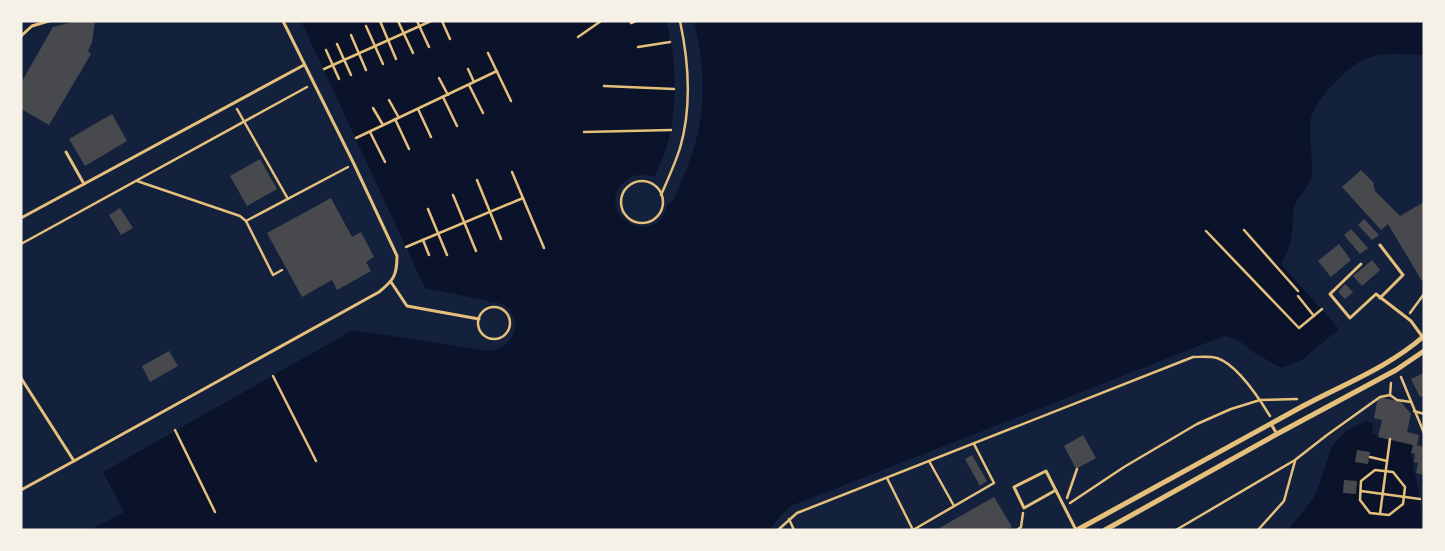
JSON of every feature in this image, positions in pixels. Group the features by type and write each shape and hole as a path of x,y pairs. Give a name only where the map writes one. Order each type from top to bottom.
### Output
{"street":[{"path":"1076,530 1391,360 1423,337"},
{"path":"1105,530 1396,370 1424,351"}],"lane":[{"path":"21,36 32,24 48,21"},
{"path":"21,490 379,292 391,282 397,271 397,256 283,21"},
{"path":"21,218 304,65"},
{"path":"66,152 84,184"},
{"path":"1380,245 1403,275 1380,298"},
{"path":"1361,264 1330,294 1350,318 1376,294 1411,321 1423,337"},
{"path":"391,282 407,306 479,319"},
{"path":"21,378 74,461"},
{"path":"1272,424 1277,434"},
{"path":"1056,490 1024,508 1014,487 1046,471 1056,490 1076,530"}],"path":[{"path":"380,21 396,59"},
{"path":"398,21 413,53"},
{"path":"417,21 428,47"},
{"path":"324,70 431,21"},
{"path":"442,21 450,39"},
{"path":"578,37 601,21"},
{"path":"630,23 636,21"},
{"path":"662,195 653,184 644,181 636,182 628,186 623,193 622,209 627,217 634,222 642,223 650,221 660,212 663,203 662,195 680,149 686,119 688,70 680,21"},
{"path":"366,26 383,64"},
{"path":"351,36 366,70"},
{"path":"638,47 670,42"},
{"path":"337,44 351,75"},
{"path":"326,50 339,79"},
{"path":"488,53 511,101"},
{"path":"468,69 474,82"},
{"path":"356,138 497,72"},
{"path":"440,78 448,95"},
{"path":"21,244 314,83"},
{"path":"469,84 482,113"},
{"path":"604,86 674,89"},
{"path":"443,97 457,126"},
{"path":"389,100 399,118"},
{"path":"234,103 288,199"},
{"path":"373,108 383,125"},
{"path":"418,109 431,137"},
{"path":"395,120 409,149"},
{"path":"584,132 671,130"},
{"path":"370,131 384,162"},
{"path":"246,221 354,164"},
{"path":"512,172 544,248"},
{"path":"477,180 502,239"},
{"path":"137,181 240,216 246,221 273,275 282,270"},
{"path":"453,196 476,251"},
{"path":"406,247 523,198"},
{"path":"428,209 447,255"},
{"path":"1244,230 1298,291"},
{"path":"1206,231 1299,328 1322,309"},
{"path":"423,240 429,255"},
{"path":"1407,318 1424,294"},
{"path":"1298,296 1314,316"},
{"path":"499,308 508,315 509,329 502,337 491,338 482,332 479,326 479,319 486,310 499,308"},
{"path":"778,530 797,513 1193,357 1216,358 1225,362 1260,400 1271,417"},
{"path":"273,376 316,462"},
{"path":"1400,376 1424,433"},
{"path":"1390,395 1391,386"},
{"path":"1176,530 1295,460 1380,397 1390,395 1397,400 1411,402"},
{"path":"1064,506 1124,467 1197,424 1231,409 1260,400 1285,401 1304,399"},
{"path":"1414,411 1424,414"},
{"path":"175,430 215,512"},
{"path":"1380,514 1390,440"},
{"path":"887,478 913,530 994,483 974,444"},
{"path":"1370,457 1387,461"},
{"path":"1258,530 1284,502 1295,460"},
{"path":"929,462 954,506"},
{"path":"1064,506 1077,469"},
{"path":"1375,470 1392,472 1405,487 1403,504 1389,515 1370,513 1360,500 1361,491 1362,481 1375,470"},
{"path":"1361,491 1420,499"},
{"path":"1017,530 1020,527 1024,508"},
{"path":"789,519 794,530"}],"water":[{"path":"301,21 666,21 670,36 675,85 673,119 666,149 654,177 643,175 632,177 625,181 617,193 616,204 620,215 640,227 651,226 661,219 668,204 674,200 697,137 703,88 701,61 694,21 1424,21 1424,55 1395,54 1367,58 1343,75 1326,93 1314,110 1310,125 1312,175 1307,187 1295,205 1290,242 1281,264 1339,329 1303,359 1281,368 1253,352 1238,340 1224,336 791,506 769,530 90,530 124,512 103,472 353,330 490,351 506,344 514,331 513,317 502,304 425,288"},
{"path":"1365,421 1373,424 1372,434 1413,445 1411,454 1420,499 1421,530 1288,530 1315,496 1332,446 1346,431"}],"building":[{"path":"77,21 95,21 92,42 88,51 91,54 49,125 21,109 21,83 53,27"},
{"path":"112,114 127,141 85,166 69,139"},
{"path":"260,159 277,189 247,206 230,176"},
{"path":"1361,170 1373,182 1375,191 1400,216 1424,202 1424,280 1422,281 1388,224 1381,230 1342,187"},
{"path":"331,198 352,237 361,232 374,257 366,262 371,271 337,290 332,280 302,297 267,233"},
{"path":"120,208 133,228 121,235 109,215"},
{"path":"1364,219 1379,235 1372,240 1358,225"},
{"path":"1351,229 1368,248 1360,254 1344,235"},
{"path":"1339,244 1351,260 1331,277 1318,261"},
{"path":"1372,260 1380,270 1362,286 1353,276"},
{"path":"1345,284 1353,292 1345,299 1338,292"},
{"path":"169,351 178,366 150,382 142,366"},
{"path":"1424,373 1424,395 1420,397 1411,379"},
{"path":"1378,397 1401,402 1411,414 1407,432 1419,435 1417,445 1424,447 1424,475 1416,473 1418,463 1414,462 1415,454 1411,453 1413,445 1378,437 1382,420 1374,418"},
{"path":"1083,435 1096,458 1076,469 1064,446"},
{"path":"1357,450 1370,452 1368,464 1355,462"},
{"path":"972,455 987,481 980,486 965,459"},
{"path":"1344,480 1357,481 1356,494 1343,493"},
{"path":"994,497 1012,527 1006,530 936,530"}]}
